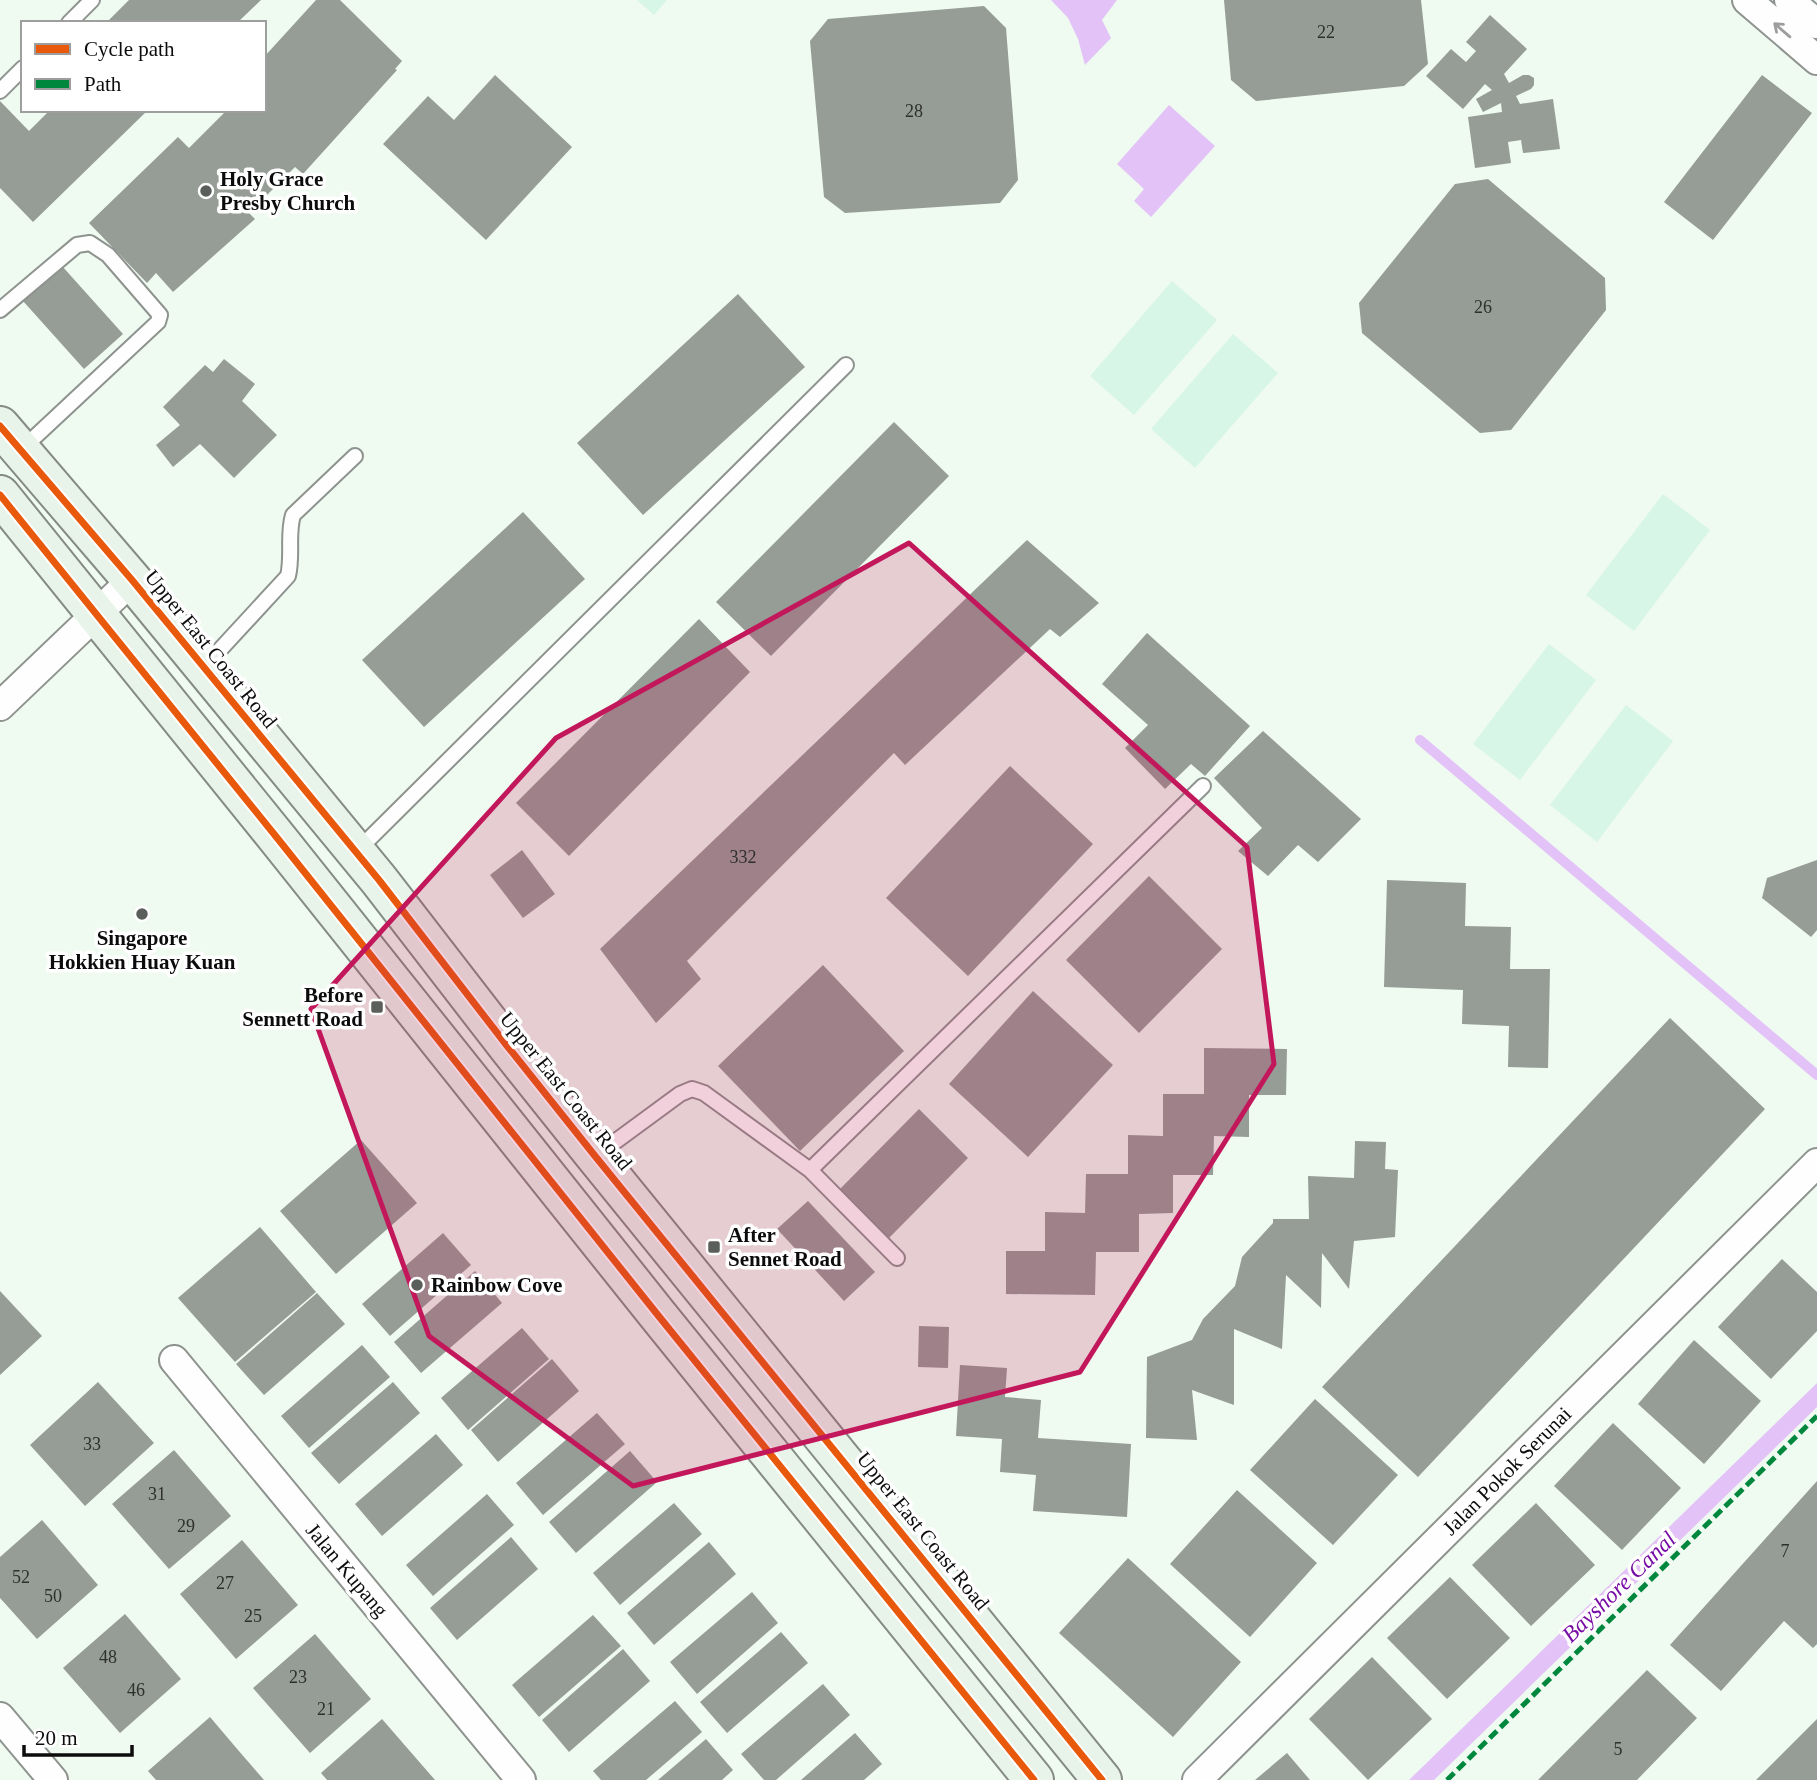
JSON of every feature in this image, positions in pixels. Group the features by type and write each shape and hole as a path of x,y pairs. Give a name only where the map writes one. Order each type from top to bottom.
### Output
{"main road":[{"name":"Upper East Coast Road","path":"10,438 132,580 356,852 595,1157 1102,1780"},
{"path":"0,495 1034,1780"}],"street":[{"path":"1747,0 1817,60"},
{"path":"1789,0 1817,24"},
{"path":"0,706 132,580"},
{"name":"Jalan Pokok Serunai","path":"1197,1780 1817,1163"},
{"name":"Jalan Kupang","path":"174,1360 521,1780"},
{"path":"0,1717 53,1780"}],"lane":[{"path":"71,21 92,0"},
{"path":"0,91 21,70"},
{"path":"0,310 78,245 90,243 108,255 160,315 158,322 10,438"},
{"path":"356,852 846,365"},
{"path":"204,667 288,576 291,562 289,528 293,515 355,456"},
{"path":"810,1170 1203,786"},
{"path":"595,1157 680,1094 692,1089 704,1093 810,1170 897,1258"}],"highlighted area":[{"path":"909,543 1247,847 1274,1064 1080,1372 633,1486 429,1336 311,1009 556,738"}],"green space":[{"path":"637,0 667,0 654,15"},
{"path":"1172,281 1217,320 1134,415 1090,376"},
{"path":"1233,334 1278,373 1195,468 1151,429"},
{"path":"1663,494 1710,530 1634,631 1586,595"},
{"path":"1549,644 1596,680 1520,780 1473,744"},
{"path":"1626,705 1673,741 1597,842 1550,805"}],"water":[{"path":"1051,0 1117,0 1102,20 1111,38 1085,65 1078,39 1068,18"},
{"path":"1169,105 1215,146 1151,217 1134,201 1144,189 1117,164"},
{"name":"Bayshore Canal","path":"1817,1383 1817,1407 1434,1780 1409,1780"}],"building":[{"path":"129,0 261,0 239,21 108,21"},
{"path":"316,0 340,0 402,61 395,69 397,70 303,174 295,167 249,213 255,219 173,292 156,273 147,283 89,223 178,137 189,148 225,112 266,112 266,55"},
{"path":"1224,0 1421,0 1428,64 1404,86 1256,101 1231,80"},
{"path":"984,6 1006,28 1018,180 1000,203 845,213 824,197 810,41 828,19"},
{"path":"1490,15 1527,49 1504,74 1509,83 1523,75 1534,78 1531,89 1516,96 1520,104 1553,99 1560,149 1523,153 1521,140 1508,142 1511,163 1475,168 1468,117 1502,112 1501,103 1483,112 1476,99 1492,90 1485,84 1463,109 1426,76 1451,49 1466,62 1476,51 1466,42"},
{"path":"495,75 572,147 486,240 383,144 428,96 454,120"},
{"path":"1762,75 1812,113 1713,240 1664,202"},
{"path":"0,101 29,131 48,112 146,112 33,222 0,188"},
{"path":"1488,179 1605,278 1606,310 1511,430 1480,433 1362,333 1359,303 1455,184"},
{"path":"62,266 123,334 84,369 23,301"},
{"path":"738,294 805,367 643,515 577,443"},
{"path":"224,359 255,384 242,401 277,435 234,478 200,444 173,467 156,445 180,425 163,407 205,365 213,372"},
{"path":"894,422 949,476 771,656 716,602"},
{"path":"523,512 585,579 424,727 362,660"},
{"path":"1027,540 1099,603 1060,637 1050,629 905,765 894,753 687,961 701,979 656,1023 600,949"},
{"path":"699,619 750,672 569,856 516,803"},
{"path":"1147,633 1250,726 1205,776 1191,764 1165,789 1125,748 1148,725 1102,684"},
{"path":"1263,731 1361,819 1318,862 1298,845 1268,876 1238,851 1262,828 1214,778"},
{"path":"1010,766 1093,844 968,976 886,898"},
{"path":"522,850 555,894 523,918 490,875"},
{"path":"1817,860 1817,930 1811,937 1762,898 1767,878"},
{"path":"1149,876 1222,949 1139,1033 1066,960"},
{"path":"1387,880 1466,883 1465,926 1511,927 1510,969 1550,969 1548,1068 1508,1067 1509,1026 1462,1024 1463,990 1384,987"},
{"path":"823,965 904,1051 800,1151 718,1066"},
{"path":"1033,991 1113,1065 1028,1157 949,1084"},
{"path":"1670,1018 1765,1109 1418,1477 1322,1387"},
{"path":"1204,1048 1287,1049 1286,1095 1249,1095 1249,1137 1214,1136 1213,1175 1173,1175 1173,1213 1139,1214 1139,1252 1096,1252 1095,1295 1006,1294 1006,1251 1045,1251 1045,1212 1085,1213 1086,1174 1128,1174 1128,1135 1163,1136 1163,1094 1204,1094"},
{"path":"919,1109 968,1158 889,1238 840,1189"},
{"path":"361,1140 417,1203 336,1274 280,1211"},
{"path":"1355,1141 1386,1142 1385,1169 1398,1170 1395,1237 1354,1241 1349,1289 1322,1253 1321,1308 1286,1275 1282,1349 1234,1329 1234,1405 1192,1390 1197,1440 1146,1438 1147,1357 1192,1340 1203,1319 1235,1286 1242,1257 1273,1223 1273,1219 1309,1219 1308,1176 1354,1178"},
{"path":"808,1201 875,1272 844,1301 777,1229"},
{"path":"260,1227 316,1292 235,1362 178,1298"},
{"name":"Rainbow Cove","path":"443,1233 471,1265 390,1336 362,1304"},
{"path":"1782,1259 1817,1292 1817,1331 1771,1379 1718,1327"},
{"path":"475,1271 502,1303 421,1373 394,1342"},
{"path":"0,1291 42,1336 0,1375"},
{"path":"317,1293 345,1324 264,1395 236,1364"},
{"path":"919,1326 949,1327 948,1368 918,1367"},
{"path":"522,1328 549,1359 468,1430 441,1398"},
{"path":"1694,1340 1761,1401 1704,1464 1638,1404"},
{"path":"362,1345 390,1377 309,1448 281,1416"},
{"path":"552,1359 579,1391 498,1462 471,1430"},
{"path":"960,1365 1007,1368 1005,1397 1041,1400 1038,1438 1131,1444 1127,1517 1033,1511 1036,1475 1000,1472 1002,1439 956,1436"},
{"path":"98,1382 154,1443 85,1506 30,1445"},
{"path":"393,1382 420,1413 339,1484 311,1453"},
{"path":"1315,1399 1398,1475 1333,1545 1250,1470"},
{"path":"597,1413 625,1444 543,1515 516,1483"},
{"path":"1613,1423 1681,1488 1622,1550 1554,1486"},
{"path":"436,1434 463,1465 382,1536 355,1504"},
{"path":"174,1450 231,1516 169,1569 112,1504"},
{"path":"630,1451 657,1482 576,1553 549,1522"},
{"path":"1817,1481 1817,1644 1813,1648 1784,1621 1721,1691 1670,1645"},
{"path":"1237,1490 1317,1563 1250,1637 1170,1564"},
{"path":"487,1494 514,1525 433,1596 406,1565"},
{"path":"674,1503 702,1534 620,1605 593,1573"},
{"path":"1536,1503 1595,1565 1531,1626 1472,1565"},
{"path":"42,1520 98,1585 37,1639 0,1598 0,1557"},
{"path":"511,1537 538,1569 457,1640 430,1608"},
{"path":"242,1540 298,1605 236,1659 180,1594"},
{"path":"709,1542 736,1574 654,1645 627,1613"},
{"path":"1128,1558 1241,1662 1173,1737 1059,1633"},
{"path":"1450,1577 1510,1638 1447,1699 1387,1638"},
{"path":"752,1592 778,1623 697,1694 670,1662"},
{"path":"125,1614 181,1679 120,1733 63,1668"},
{"path":"593,1615 621,1646 539,1717 512,1685"},
{"path":"781,1632 808,1663 727,1733 700,1702"},
{"path":"315,1634 371,1699 310,1753 253,1688"},
{"path":"623,1649 650,1681 569,1752 542,1720"},
{"path":"1372,1657 1432,1719 1368,1780 1309,1719"},
{"path":"1647,1670 1697,1718 1637,1780 1538,1780"},
{"path":"823,1684 850,1715 776,1780 764,1780 741,1754"},
{"path":"675,1701 702,1732 646,1780 601,1780 593,1771"},
{"path":"210,1717 264,1780 156,1780 148,1771"},
{"path":"382,1719 435,1780 327,1780 321,1773"},
{"path":"1817,1719 1817,1780 1756,1780"},
{"path":"855,1733 882,1764 864,1780 801,1780"},
{"path":"706,1739 733,1770 722,1780 658,1780"},
{"path":"1287,1753 1310,1780 1255,1780"}],"waterway":[{"path":"1420,740 1817,1075"}],"marked path":[{"path":"1447,1780 1817,1416"}],"cycle path":[{"path":"0,426 132,580 379,880 595,1156 1102,1780"},
{"path":"0,495 1034,1780"}],"place":[{"name":"Holy Grace Presby Church","path":"206,191"},
{"name":"Singapore Hokkien Huay Kuan","path":"142,914"},
{"name":"Before Sennett Road","path":"377,1007"},
{"name":"After Sennet Road","path":"714,1247"},
{"name":"Rainbow Cove","path":"417,1285"}]}
